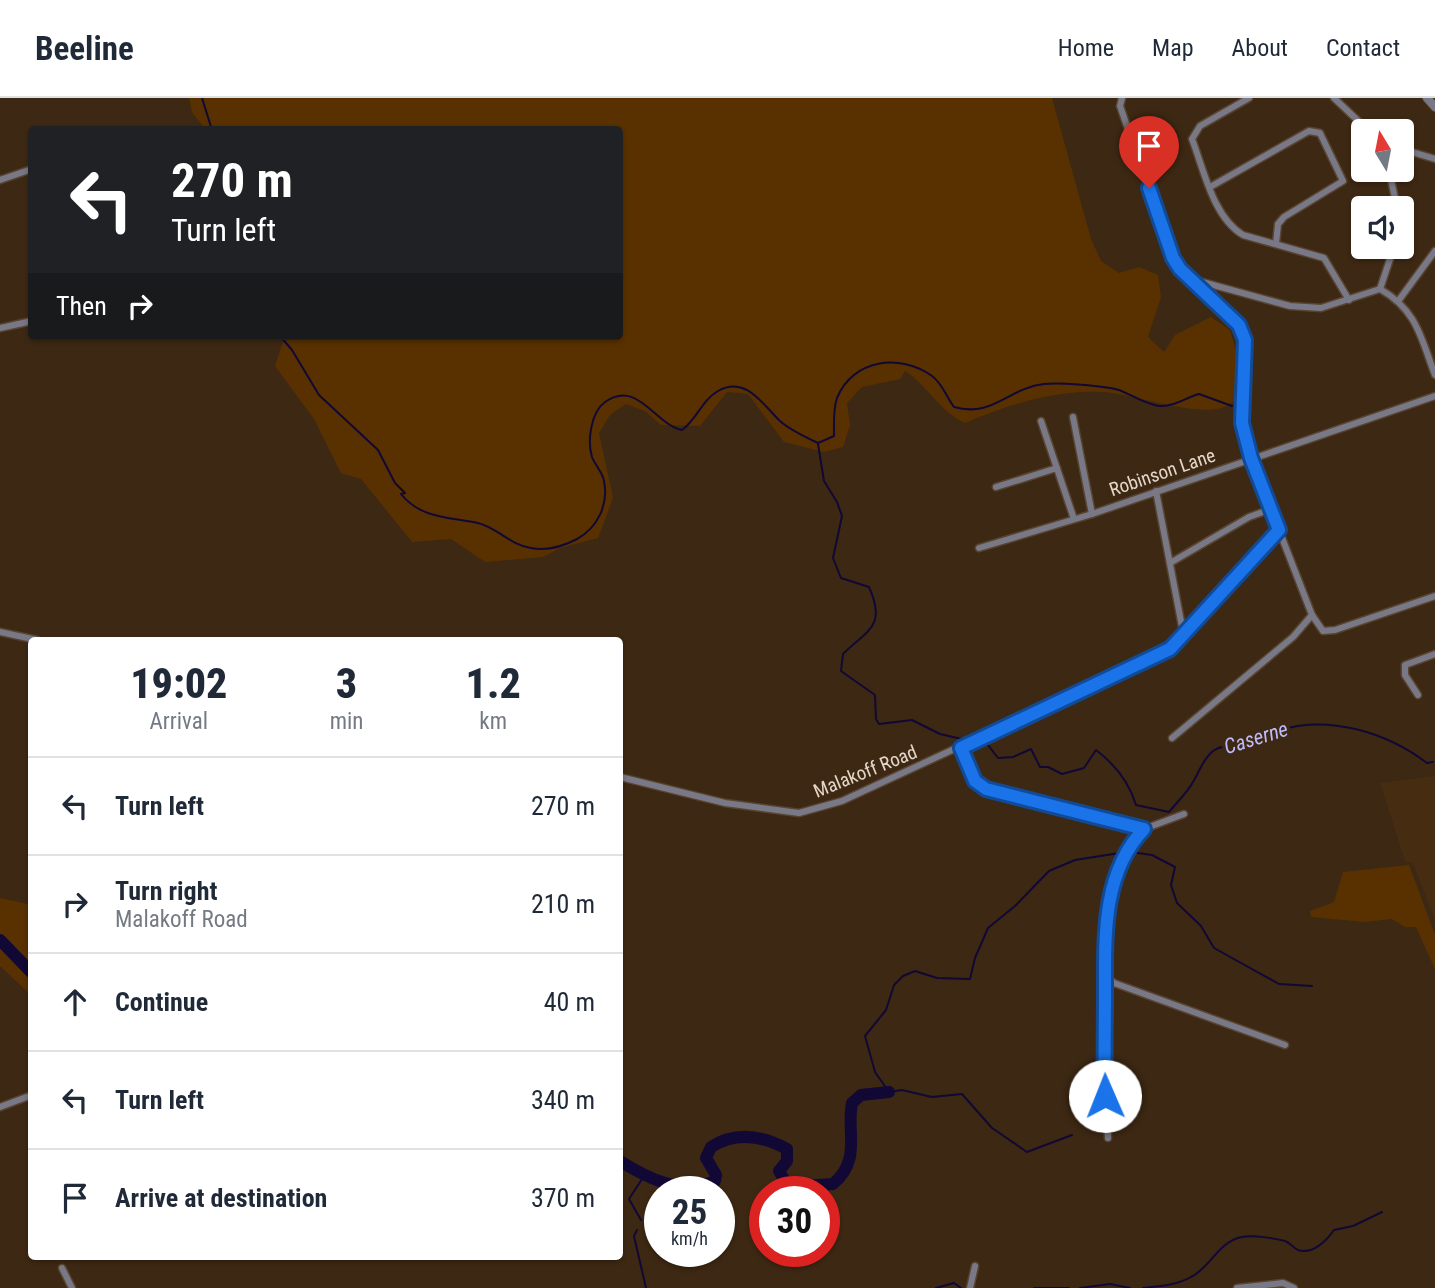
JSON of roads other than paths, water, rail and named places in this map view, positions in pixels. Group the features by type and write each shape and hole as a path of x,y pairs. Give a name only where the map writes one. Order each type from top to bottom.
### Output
{"street":[{"path":"1122,98 1119,106 1173,258 1239,325 1245,340 1242,423 1251,458 1312,615 1323,631 1335,630 1435,596"},
{"path":"1249,98 1194,131 1192,139 1226,222 1243,236 1324,258 1349,300"},
{"path":"1334,98 1358,119"},
{"path":"1427,98 1435,107"},
{"path":"1210,187 1310,131 1320,133 1343,181 1339,186 1284,217 1278,224 1276,244"},
{"path":"1414,153 1435,159"},
{"path":"0,180 28,170"},
{"path":"1399,300 1435,251"},
{"path":"1380,289 1390,259"},
{"path":"1190,278 1240,295 1290,306 1321,308 1380,289 1399,300 1415,321 1435,375"},
{"path":"0,328 28,322"},
{"name":"Robinson Lane","path":"979,548 1092,514 1435,396"},
{"path":"1073,417 1092,514"},
{"path":"1041,421 1074,519"},
{"path":"996,486 1057,468"},
{"path":"1156,491 1184,637"},
{"path":"1170,563 1249,517 1270,509"},
{"name":"Malakoff Road","path":"623,778 725,803 799,813 842,801 964,747 1170,649 1184,637 1279,530"},
{"path":"1172,738 1293,637 1312,615"},
{"path":"0,632 28,638"},
{"path":"1418,695 1405,675 1405,665 1435,654"},
{"path":"964,747 975,781 986,789 1144,829"},
{"path":"1108,1139 1104,1074 1107,905 1128,851 1144,829 1184,814"},
{"path":"1105,975 1114,984 1284,1045"},
{"path":"0,1107 28,1096"},
{"path":"970,1288 975,1266"},
{"path":"62,1268 72,1288"},
{"path":"1237,1288 1283,1283 1294,1288"}],"waterway":[{"path":"202,98 211,126"},
{"path":"283,340 319,395 378,450 395,483 405,493 401,494 409,502 436,516 485,525 517,544 537,549 554,548 577,539 590,529 600,515 605,490 603,478 592,457 590,435 593,420 600,407 617,396 636,399 663,420 682,430 712,395 728,387 737,387 753,394 788,427 818,443 834,436 836,402 844,385 854,375 878,364 906,364 919,369 936,379 954,407 968,409 990,406 1020,391 1044,384 1119,390 1159,406 1175,404 1199,394 1232,406"},
{"name":"Caserne","path":"818,444 824,481 842,516 833,558 841,578 869,587 876,611 875,619 867,633 843,654 841,671 875,695 876,719 879,724 912,720 940,734 966,740"},
{"name":"Caserne","path":"975,744 988,745 998,758 1013,757 1031,749 1040,767 1048,767 1062,774 1084,768 1096,750 1121,774 1136,805 1169,812 1188,790 1213,751 1255,742 1279,730 1298,726 1317,724 1356,729 1394,743 1427,763 1433,762"},
{"path":"1072,1135 1027,1152 992,1128 962,1094 932,1097 902,1090 889,1092 875,1072 865,1036 886,1010 894,985 903,976 915,971 937,978 970,979 975,958 988,928 1015,906 1049,871 1075,860 1126,852"},
{"path":"1131,852 1152,855 1175,867 1171,885 1177,903 1201,926 1214,948 1279,984 1312,986"},
{"path":"0,940 28,969"},
{"path":"623,1163 665,1183 690,1187 703,1185 715,1181 716,1175 706,1158 711,1147 740,1137 759,1138 787,1149 787,1161 779,1171 785,1181 803,1186 833,1184 842,1175 850,1155 852,1103 861,1095 889,1092"},
{"path":"641,1220 629,1199 644,1176"},
{"path":"1143,1288 1186,1280 1204,1268 1234,1239 1247,1236 1269,1238 1287,1242 1304,1251 1314,1249 1334,1230 1353,1226 1382,1212"},
{"path":"637,1230 634,1236 646,1288"},
{"path":"936,1288 954,1283 961,1288"},
{"path":"1080,1288 1110,1284 1130,1288"},
{"path":"1034,1288 1069,1288"}]}
